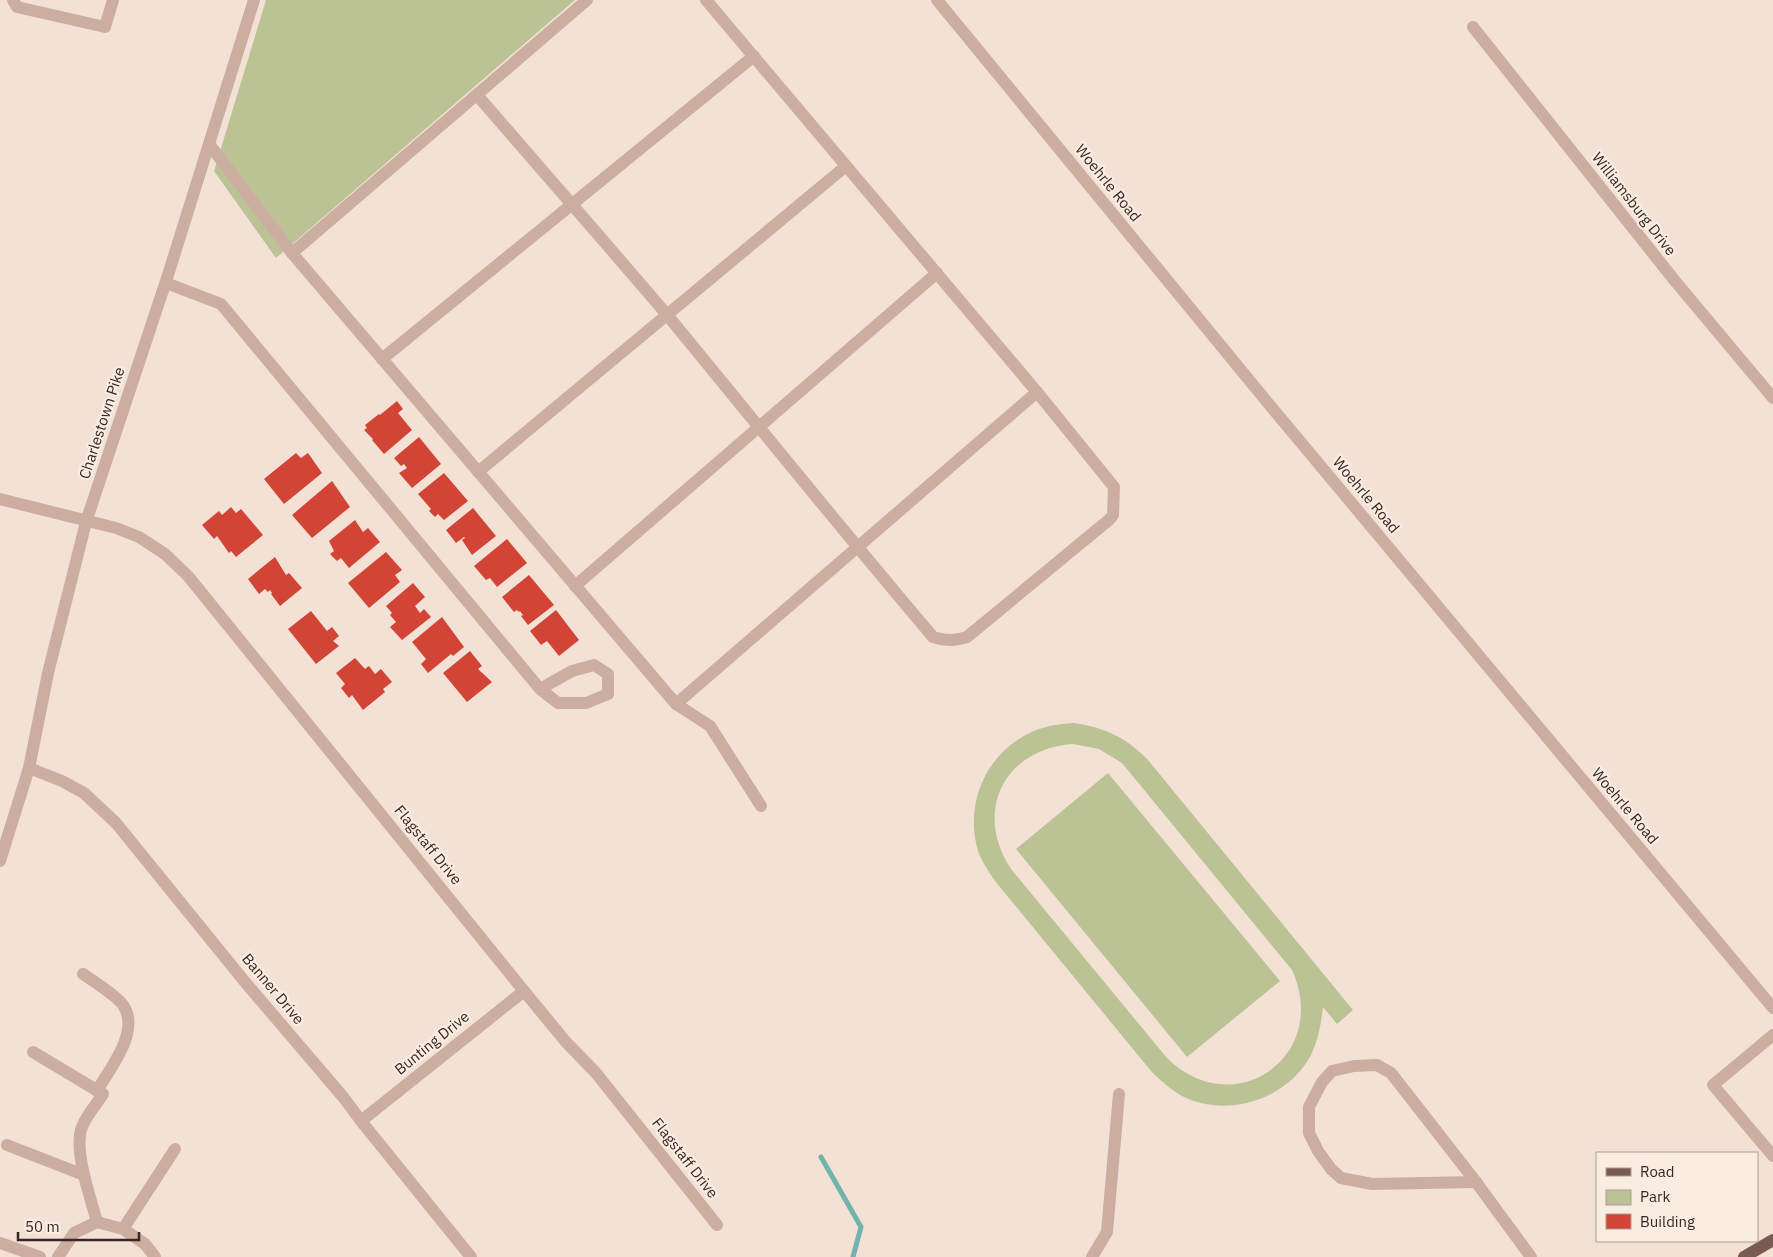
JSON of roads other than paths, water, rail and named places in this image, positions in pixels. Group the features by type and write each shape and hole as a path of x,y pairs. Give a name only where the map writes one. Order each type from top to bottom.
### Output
{"main road":[{"path":"1744,1257 1773,1240"}],"street":[{"path":"13,0 17,7 105,27 114,0"},
{"name":"Charlestown Pike","path":"0,861 29,768 48,673 86,522 166,283 254,0"},
{"path":"292,253 587,0"},
{"path":"477,96 573,204 667,315 857,548 933,637 946,641 967,637 1110,520 1113,515 1114,487 1038,392 706,0"},
{"name":"Woehrle Road","path":"937,0 1268,403 1773,1008"},
{"name":"Williamsburg Drive","path":"1474,27 1675,281 1773,398"},
{"path":"382,359 754,56"},
{"path":"209,144 292,253 676,704 710,726 761,806"},
{"path":"478,472 846,166"},
{"path":"575,586 936,273"},
{"path":"166,283 221,304 540,689 558,703 586,704 608,694 608,674 594,665 572,672 540,689"},
{"path":"676,704 1038,392"},
{"name":"Flagstaff Drive","path":"0,499 116,528 139,537 165,554 188,576 524,991 566,1042 596,1073 717,1226"},
{"name":"Banner Drive","path":"29,768 62,781 84,793 116,823 245,982 344,1098 361,1122 471,1257"},
{"path":"83,974 123,1005 129,1021 128,1036 97,1091"},
{"name":"Bunting Drive","path":"361,1122 524,991"},
{"path":"1773,1036 1713,1085 1773,1156"},
{"path":"33,1052 103,1094 82,1128 80,1143 84,1175 97,1222"},
{"path":"1476,1182 1372,1184 1341,1178 1331,1169 1309,1132 1308,1107 1322,1082 1332,1071 1354,1066 1377,1065 1391,1073 1476,1182 1531,1257"},
{"path":"1092,1257 1107,1232 1119,1094"},
{"path":"7,1145 84,1175"},
{"path":"123,1229 175,1149"},
{"path":"58,1257 74,1233 97,1222 123,1229 144,1244 155,1257"},
{"path":"0,1243 40,1257"}],"waterway":[{"path":"821,1157 861,1227 853,1257"}]}
